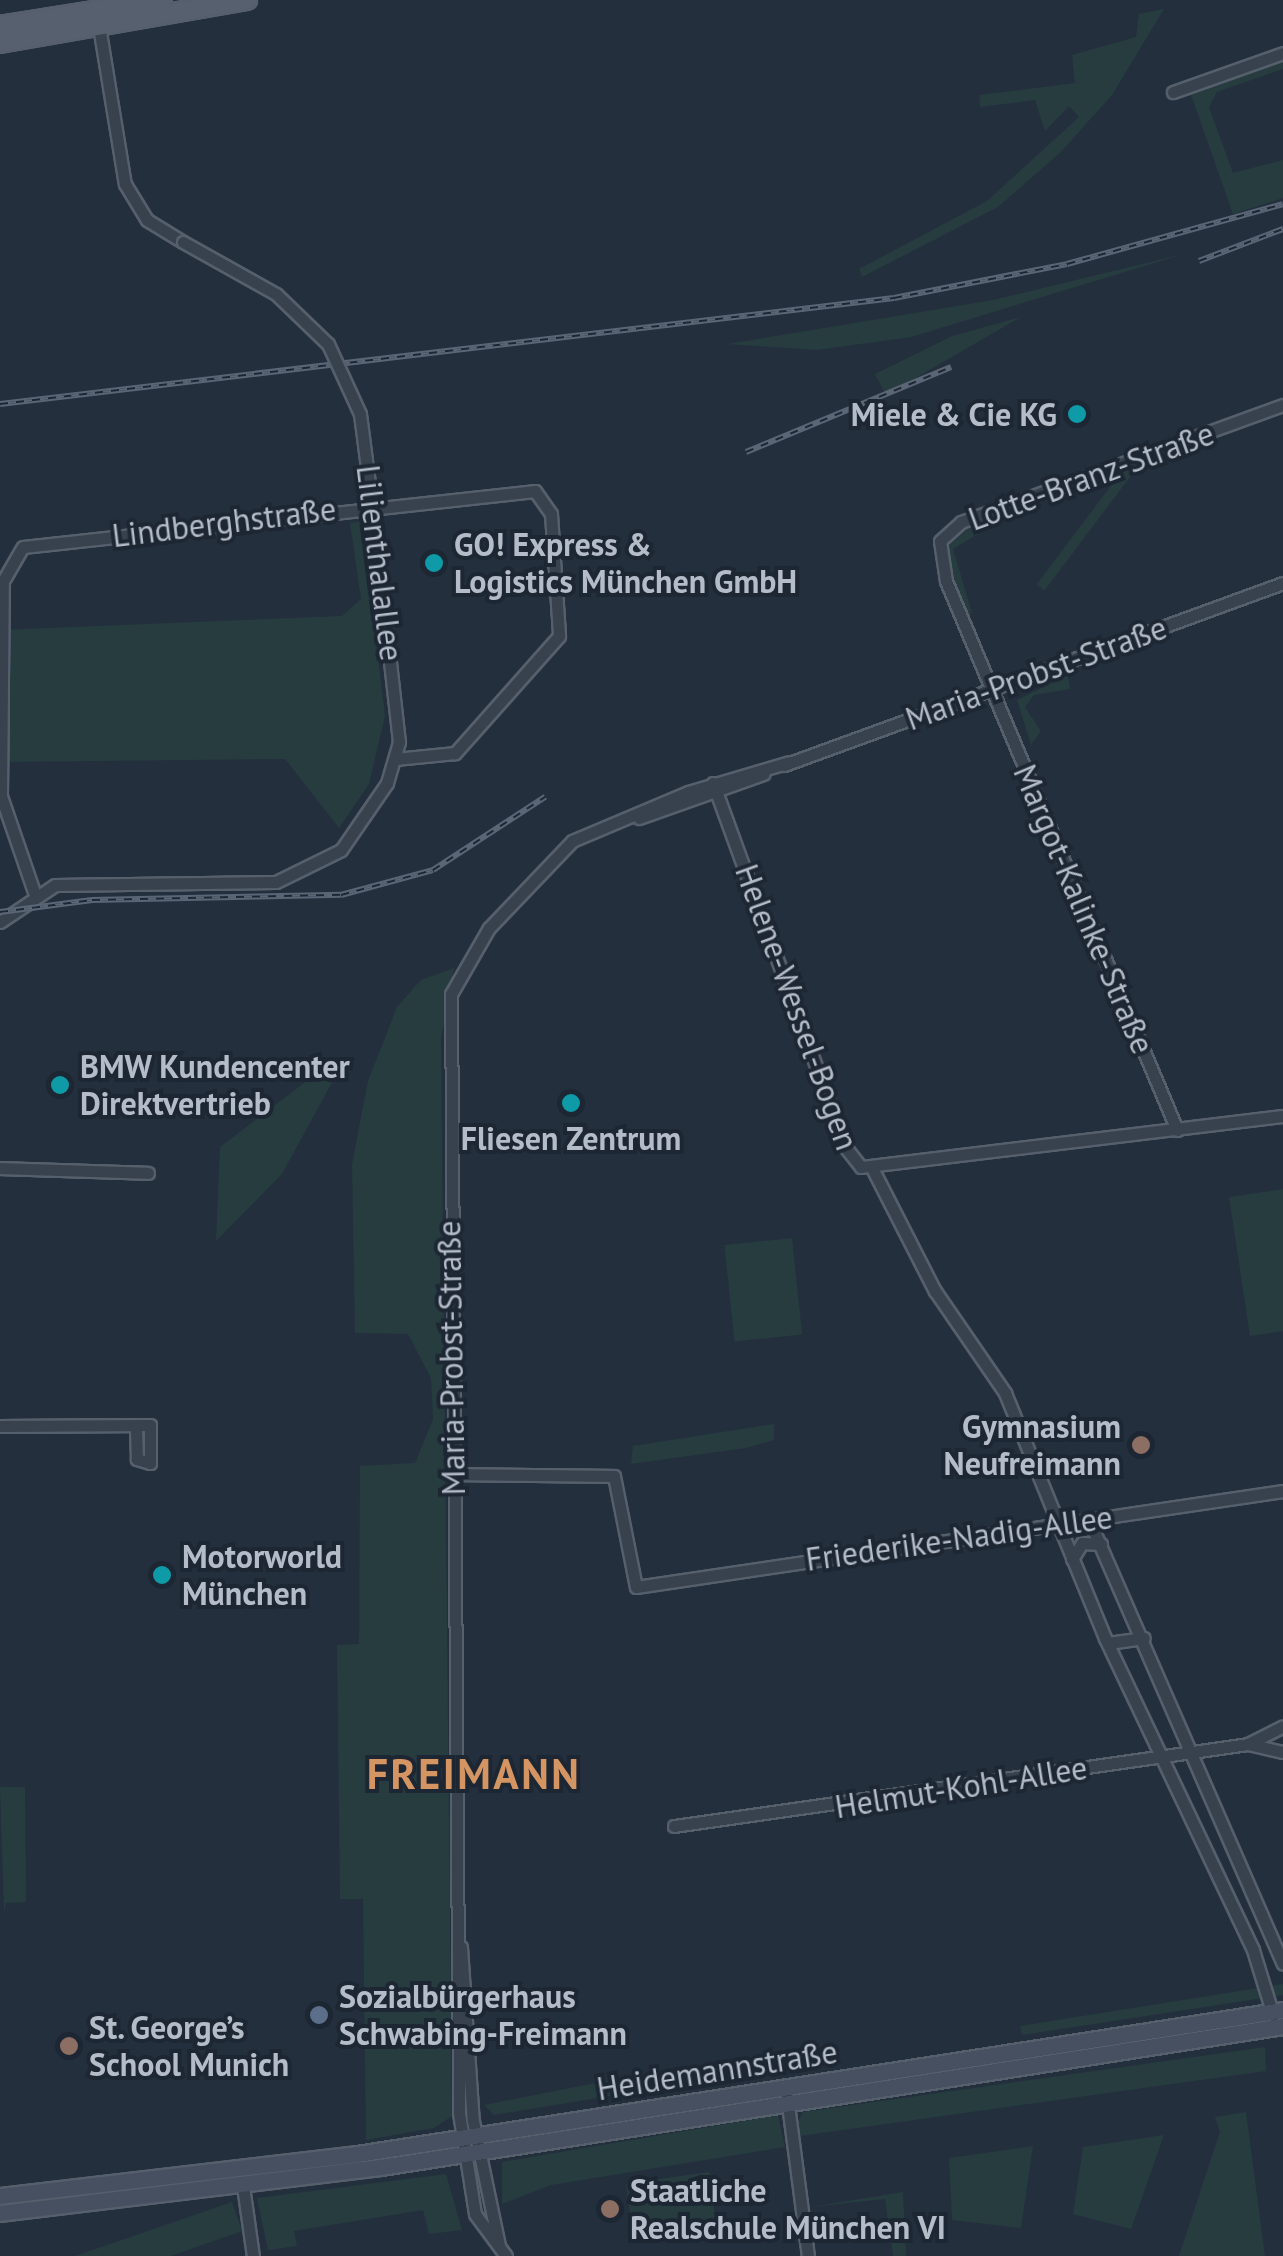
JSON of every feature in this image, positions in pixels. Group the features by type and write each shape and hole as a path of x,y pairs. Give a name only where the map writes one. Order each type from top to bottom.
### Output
{"main road":[{"path":"0,43 162,0"},
{"path":"0,26 247,0"},
{"name":"Heidemannstraße","path":"0,2196 243,2186 1276,2010"},
{"name":"Heidemannstraße","path":"787,2093 1283,2026"},
{"name":"Heidemannstraße","path":"0,2213 470,2145"}],"street":[{"name":"Lilienthalallee","path":"34,892 295,878 349,841 396,759 399,718 360,414 328,344 276,294 148,220 127,189 98,18"},
{"path":"1173,92 1283,54"},
{"name":"Lotte-Branz-Straße","path":"992,688 938,560 952,528 1283,405"},
{"name":"Lindberghstraße","path":"34,892 1,796 4,571 23,547 535,492 551,514 558,636 456,753 396,759"},
{"name":"Maria-Probst-Straße","path":"503,2252 476,2214 458,1933 451,994 489,928 584,834 1283,584"},
{"name":"Margot-Kalinke-Straße","path":"992,688 1177,1130"},
{"name":"Helene-Wessel-Bogen","path":"715,788 846,1148 873,1170 1283,1116"},
{"path":"0,922 34,892"},
{"path":"0,1168 148,1173"},
{"path":"873,1170 935,1291 998,1380 1063,1524 1072,1559 1108,1643 1167,1756 1283,2026"},
{"path":"0,1426 150,1425 154,1458 141,1463 136,1426"},
{"name":"Friederike-Nadig-Allee","path":"452,1474 614,1476 636,1587 1283,1491"},
{"path":"1089,1520 1144,1638 1283,1963"},
{"path":"1072,1559 1082,1543 1103,1545"},
{"path":"1108,1643 1144,1638"},
{"name":"Helmut-Kohl-Allee","path":"674,1826 1248,1744 1283,1726"},
{"name":"Helmut-Kohl-Allee","path":"1248,1744 1283,1752"},
{"path":"787,2093 808,2256"},
{"path":"243,2186 253,2256"}],"green space":[{"path":"1164,9 1112,95 1061,152 998,207 862,277 859,269 987,201 1079,117 1069,106 1045,131 1035,100 980,107 979,95 1075,83 1072,55 1136,37 1139,14"},
{"path":"1283,59 1283,69 1217,92 1209,107 1233,173 1283,160 1283,198 1233,214 1190,92"},
{"path":"1184,254 911,337 817,350 727,344 993,300"},
{"path":"1021,317 886,395 875,374 952,336"},
{"path":"1125,467 1133,473 1045,590 1037,584"},
{"path":"978,520 983,531 953,549 972,613 965,616 945,549"},
{"path":"362,521 385,716 369,784 339,828 285,759 4,762 0,630 342,616 361,599 350,523"},
{"path":"1068,675 1070,689 1034,695 1025,707 1041,731 1031,745 1017,700"},
{"path":"454,968 441,1039 452,2116 434,2128 366,2140 363,1899 340,1899 337,1645 359,1644 360,1466 415,1463 433,1419 431,1378 408,1334 355,1333 352,1164 368,1081 397,1007 421,980"},
{"path":"333,1061 341,1066 282,1174 216,1241 220,1147"},
{"path":"1283,1189 1283,1331 1250,1336 1229,1197"},
{"path":"792,1238 802,1334 735,1342 724,1245"},
{"path":"774,1424 774,1440 746,1448 631,1464 633,1446"},
{"path":"0,1787 25,1787 26,1902 6,1903 4,1912"},
{"path":"1283,1984 1283,1995 1022,2035 1020,2026"},
{"path":"1265,2047 1266,2071 800,2136 797,2123 803,2112"},
{"path":"626,2077 628,2093 494,2115 484,2105"},
{"path":"1246,2112 1265,2256 1179,2256 1220,2132 1215,2117"},
{"path":"778,2115 785,2147 551,2185 502,2204 502,2162"},
{"path":"1164,2135 1131,2229 1073,2214 1083,2147"},
{"path":"1033,2146 1021,2228 952,2220 949,2158"},
{"path":"709,2172 717,2228 634,2240 626,2184"},
{"path":"446,2174 462,2230 429,2234 423,2210 294,2231 297,2246 268,2250 257,2198"},
{"path":"903,2192 906,2256 893,2256 885,2199 811,2207"},
{"path":"232,2202 242,2231 170,2256 75,2256"}],"railway":[{"path":"0,404 894,298 1067,264 1283,204"},
{"path":"1199,261 1283,229"},
{"path":"746,452 951,367"},
{"path":"0,912 92,900 341,895 433,870 545,797"}],"place":[{"name":"Miele & Cie KG","path":"1077,414"},
{"name":"GO! Express & Logistics München GmbH","path":"434,563"},
{"name":"BMW Kundencenter Direktvertrieb","path":"60,1085"},
{"name":"Fliesen Zentrum","path":"571,1103"},
{"name":"Gymnasium Neufreimann","path":"1141,1445"},
{"name":"Motorworld München","path":"162,1575"},
{"name":"Sozialbürgerhaus Schwabing-Freimann","path":"319,2015"},
{"name":"St. George’s School Munich","path":"69,2046"},
{"name":"Staatliche Realschule München VI","path":"610,2209"}],"district":[{"name":"FREIMANN","path":"474,1774"}]}
